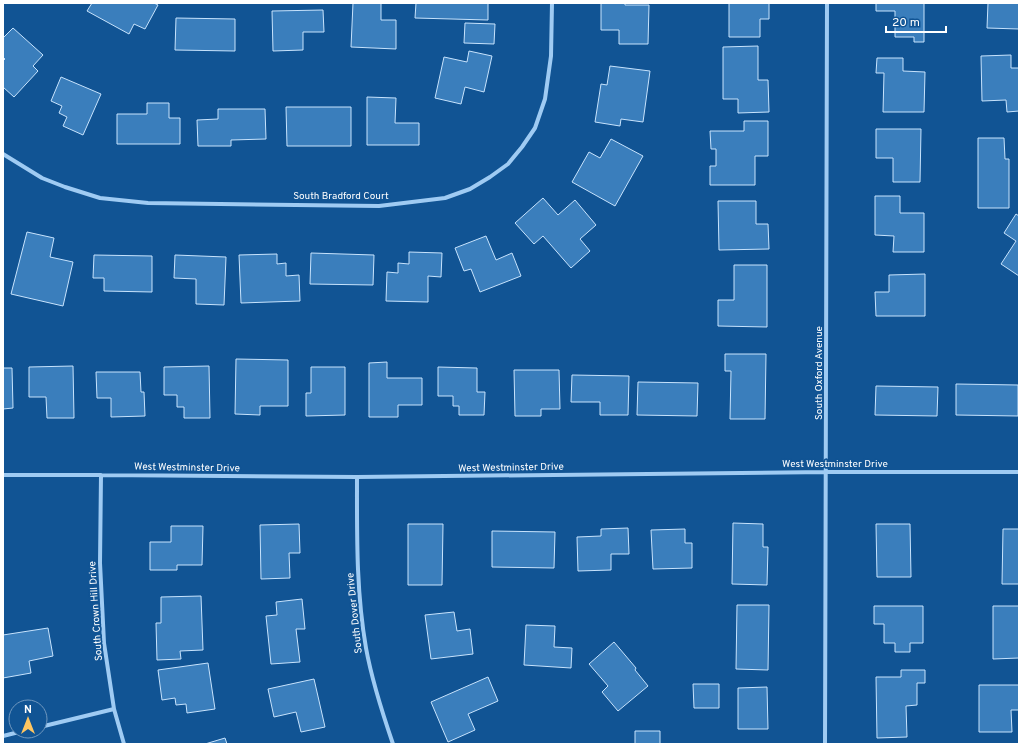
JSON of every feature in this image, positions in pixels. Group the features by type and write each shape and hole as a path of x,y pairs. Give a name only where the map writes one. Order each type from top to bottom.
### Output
{"street":[{"name":"South Bradford Court","path":"3,154 42,178 65,187 100,198 148,203 379,206 445,198 470,189 508,164 535,128 545,99 551,56 552,3"},
{"name":"South Oxford Avenue","path":"825,744 827,3"},
{"name":"West Westminster Drive","path":"3,475 357,477 826,472 1019,472"},
{"name":"South Crown Hill Drive","path":"101,475 100,563 104,643 114,709 124,744"},
{"name":"South Dover Drive","path":"357,477 358,560 361,611 366,648 376,695 393,744"},
{"path":"48,725 114,709"}],"building":[{"path":"92,3 154,3 158,5 145,29 134,24 129,34 87,11"},
{"path":"353,3 381,3 381,20 396,20 396,49 351,47"},
{"path":"416,3 488,3 488,20 415,18"},
{"path":"601,3 649,5 648,44 619,44 619,30 601,30"},
{"path":"729,3 769,3 769,19 760,19 760,37 729,37"},
{"path":"876,3 924,3 924,42 914,42 914,37 895,37 895,11 876,11"},
{"path":"988,3 1019,3 1019,29 987,28"},
{"path":"323,10 324,32 303,32 303,50 273,51 272,11"},
{"path":"176,18 235,19 235,51 175,50"},
{"path":"465,23 495,24 494,44 464,43"},
{"path":"13,28 43,55 33,66 38,71 14,97 3,87 3,61 5,59 3,57 3,38"},
{"path":"758,46 758,80 768,80 769,112 738,113 738,99 723,99 723,47"},
{"path":"469,51 492,56 484,92 465,87 461,104 435,98 444,57 467,62"},
{"path":"1011,55 1011,68 1019,68 1019,111 1007,112 1006,100 982,101 981,56"},
{"path":"877,58 903,58 903,71 925,72 924,112 883,112 884,73 876,73"},
{"path":"610,66 650,71 643,122 621,119 620,126 595,122 601,84 607,85"},
{"path":"61,77 101,94 83,135 63,126 67,117 59,113 62,106 51,101"},
{"path":"367,97 396,98 395,123 419,123 419,145 367,145"},
{"path":"147,103 169,103 169,118 180,118 180,144 117,144 117,114 147,114"},
{"path":"286,107 351,107 351,146 287,146"},
{"path":"218,109 265,109 266,139 231,140 231,146 198,146 197,120 218,119"},
{"path":"744,121 768,121 768,156 755,156 755,185 710,185 710,166 716,166 716,149 711,149 710,131 744,131"},
{"path":"876,129 921,129 920,182 893,182 893,158 876,158"},
{"path":"978,138 1004,138 1005,159 1009,159 1009,208 978,208"},
{"path":"611,139 643,156 615,206 572,182 589,152 600,158"},
{"path":"875,196 900,196 900,213 924,213 924,252 893,252 894,236 875,235"},
{"path":"543,198 558,215 575,200 596,225 580,239 590,251 571,268 543,236 534,244 515,223"},
{"path":"718,201 756,201 756,224 768,224 769,249 719,250"},
{"path":"1016,214 1019,216 1019,276 1001,264 1016,241 1004,233"},
{"path":"27,232 54,238 50,257 73,262 63,306 11,294"},
{"path":"486,236 496,260 512,253 521,276 480,292 471,269 464,271 455,248"},
{"path":"409,252 442,253 441,277 428,276 428,302 386,301 387,272 398,273 398,263 409,264"},
{"path":"311,253 374,255 373,285 310,284"},
{"path":"277,254 277,264 286,263 286,276 299,275 300,301 241,303 239,255"},
{"path":"94,255 152,256 152,292 104,291 104,278 93,278"},
{"path":"175,255 226,257 224,305 196,304 196,279 174,278"},
{"path":"734,265 767,265 767,327 718,326 718,300 734,300"},
{"path":"925,274 925,316 876,316 875,292 889,292 889,275"},
{"path":"725,354 766,354 765,419 730,419 731,371 725,371"},
{"path":"236,359 288,360 288,406 260,406 260,415 235,414"},
{"path":"387,362 387,378 422,378 422,405 398,405 398,417 369,417 369,363"},
{"path":"73,366 74,418 47,418 46,397 29,397 29,367"},
{"path":"209,366 210,418 184,418 184,407 177,407 177,395 164,395 164,367"},
{"path":"311,367 345,367 345,415 306,416 306,393 311,393"},
{"path":"438,367 477,368 477,392 485,392 484,415 459,415 459,406 453,406 453,396 438,396"},
{"path":"3,368 12,368 13,408 3,409"},
{"path":"514,370 559,370 560,409 541,409 541,416 515,416"},
{"path":"96,372 140,372 141,392 144,392 145,416 111,417 111,398 97,398"},
{"path":"572,375 629,376 628,415 600,415 600,402 571,402"},
{"path":"638,382 698,383 697,416 637,415"},
{"path":"956,384 1018,385 1018,416 956,415"},
{"path":"876,386 938,387 937,416 875,415"},
{"path":"733,523 763,524 763,547 768,547 767,585 732,584"},
{"path":"299,524 300,553 289,553 290,578 261,579 260,525"},
{"path":"408,524 443,524 442,585 408,585"},
{"path":"876,524 910,524 911,577 877,577"},
{"path":"171,526 203,526 202,565 177,565 177,570 150,570 150,542 171,542"},
{"path":"628,528 629,554 611,554 611,570 578,571 577,537 601,536 601,529"},
{"path":"685,529 685,543 692,543 692,568 653,569 651,530"},
{"path":"1003,529 1019,529 1019,584 1002,584"},
{"path":"492,531 555,532 554,568 492,567"},
{"path":"201,596 203,650 180,651 181,659 157,660 156,623 161,623 161,597"},
{"path":"302,599 305,629 296,629 300,662 271,664 266,616 277,615 276,602"},
{"path":"737,605 769,605 768,670 736,669"},
{"path":"874,606 923,606 923,643 910,643 910,652 895,652 895,643 884,643 884,624 874,624"},
{"path":"993,606 1019,606 1019,658 993,659"},
{"path":"454,612 457,631 470,629 473,654 431,659 425,615"},
{"path":"526,625 555,626 554,647 572,648 571,668 524,665"},
{"path":"48,628 53,656 29,661 31,673 3,678 3,635"},
{"path":"614,642 636,668 635,670 648,686 618,711 602,692 608,686 589,664"},
{"path":"208,663 215,709 187,713 186,704 176,705 175,698 162,700 158,670"},
{"path":"901,670 925,670 925,683 917,683 917,705 906,706 907,737 877,738 876,677 901,677"},
{"path":"488,677 498,701 468,714 475,730 448,742 431,702"},
{"path":"314,679 325,727 301,732 296,712 274,717 268,689"},
{"path":"693,684 719,684 719,708 694,708"},
{"path":"979,685 1019,685 1019,710 1011,710 1012,732 979,732"},
{"path":"767,687 768,729 738,729 738,688"},
{"path":"635,731 660,731 660,744 635,744"},
{"path":"225,738 227,744 205,744"}]}
